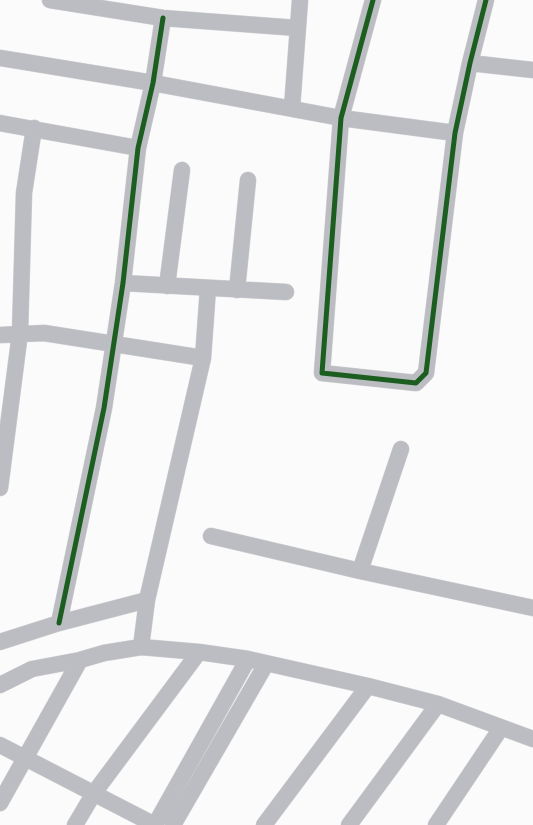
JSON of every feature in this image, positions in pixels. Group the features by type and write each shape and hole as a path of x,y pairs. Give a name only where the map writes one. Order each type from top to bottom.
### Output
{"street":[{"path":"50,0 134,7 163,18 297,28"},
{"path":"292,108 300,0"},
{"path":"373,0 341,118 322,373 416,383 426,373 455,133 470,63 486,0"},
{"path":"59,623 104,408 123,283 138,148 153,83 163,18"},
{"path":"0,58 153,83 341,118 455,133"},
{"path":"470,63 533,70"},
{"path":"0,123 138,148"},
{"path":"0,488 20,333 24,193 34,128"},
{"path":"167,286 182,170"},
{"path":"237,290 248,180"},
{"path":"123,283 286,292"},
{"path":"140,647 147,600 203,358 208,288"},
{"path":"0,334 44,333 203,358"},
{"path":"360,571 401,449"},
{"path":"211,536 360,571 533,608"},
{"path":"0,642 59,623 147,600"},
{"path":"0,686 32,669 80,660 104,653 140,647 199,652 248,659 368,686 438,704 533,739"},
{"path":"75,825 94,793 199,652"},
{"path":"0,745 155,825 248,659"},
{"path":"0,803 80,660"},
{"path":"173,825 266,664"},
{"path":"264,825 368,686"},
{"path":"349,825 438,704"},
{"path":"436,825 501,728"}],"cycle path":[{"path":"373,0 341,118 322,373 416,383 426,373 455,133 470,63 486,0"},
{"path":"59,623 104,408 123,283 138,148 153,83 163,18"}]}
